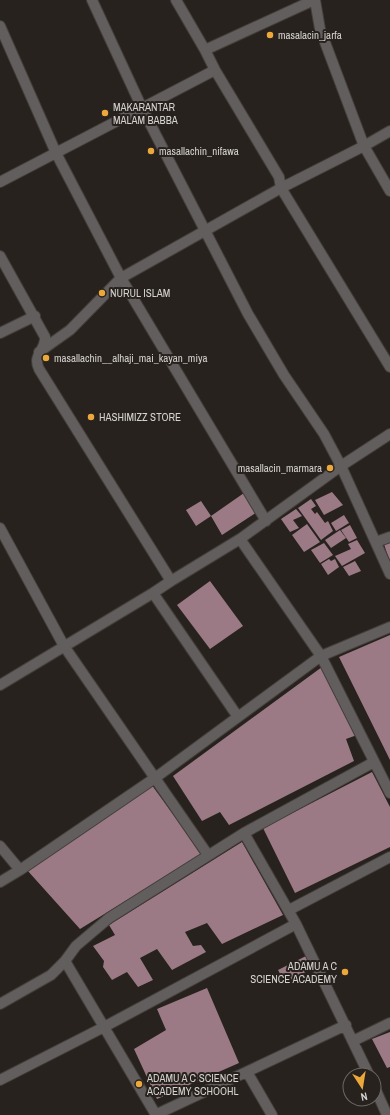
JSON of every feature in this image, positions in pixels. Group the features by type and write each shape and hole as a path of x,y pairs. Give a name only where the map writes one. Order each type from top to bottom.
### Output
{"street":[{"path":"92,0 142,108 248,314 284,375 324,434 341,466 390,574"},
{"path":"176,0 205,50 214,70 279,177 281,188 390,367"},
{"path":"205,50 314,0 320,29 364,146 390,192"},
{"path":"0,26 56,153 121,278 266,521"},
{"path":"0,182 214,70"},
{"path":"39,352 70,330 121,278 281,188 364,146 390,131"},
{"path":"0,256 35,316 46,339 36,358 36,363 39,369 171,581"},
{"path":"0,333 35,316"},
{"path":"0,685 153,593 240,538 266,521 341,466 390,434"},
{"path":"0,528 64,646 208,855"},
{"path":"376,542 390,537"},
{"path":"240,538 321,656 390,793"},
{"path":"153,593 238,717"},
{"path":"0,882 155,778 321,656 390,627"},
{"path":"0,1004 51,975 65,961 76,946 110,918 244,833 374,762"},
{"path":"244,833 289,910 365,1067"},
{"path":"0,846 20,870"},
{"path":"289,910 390,857"},
{"path":"0,1080 104,1027 296,924"},
{"path":"65,961 156,1115 346,1025"},
{"path":"353,1041 390,1023"},
{"path":"247,1072 272,1115"},
{"path":"382,1104 387,1115"}],"building":[{"path":"332,492 343,505 324,515 315,500"},
{"path":"244,493 257,512 222,535 211,516"},
{"path":"311,499 316,506 311,509 315,514 317,512 325,523 328,521 333,531 321,540 298,508"},
{"path":"201,501 211,516 196,526 186,510"},
{"path":"296,509 302,516 293,520 299,528 290,532 281,519"},
{"path":"344,515 349,523 336,531 331,523"},
{"path":"307,524 320,542 304,552 292,535"},
{"path":"350,525 357,538 349,542 341,530"},
{"path":"340,530 346,538 331,548 325,540"},
{"path":"357,540 365,553 342,566 335,556 351,549 348,544"},
{"path":"324,543 333,555 320,563 311,550"},
{"path":"390,543 390,563 384,544"},
{"path":"329,559 331,561 335,559 339,567 328,575 321,564"},
{"path":"355,561 361,571 349,576 343,567"},
{"path":"210,581 243,626 210,649 177,605"},
{"path":"390,635 390,760 339,657"},
{"path":"322,667 357,735 346,739 354,761 229,825 220,812 202,821 173,776"},
{"path":"372,772 390,807 390,847 295,893 263,828"},
{"path":"151,784 202,854 80,929 27,870"},
{"path":"242,842 283,915 222,944 207,923 185,932 193,946 201,945 206,952 172,970 157,949 140,958 153,980 138,987 127,972 112,980 103,967 104,961 93,946 115,935 109,925"},
{"path":"308,955 315,967 285,983 278,970"},
{"path":"207,988 239,1063 157,1099 134,1049 166,1030 157,1009"},
{"path":"390,1032 390,1067 387,1068 372,1039"}],"place":[{"name":"masalacin_jarfa","path":"270,35"},
{"name":"MAKARANTAR MALAM BABBA","path":"105,113"},
{"name":"masallachin_nifawa","path":"151,151"},
{"name":"NURUL ISLAM","path":"102,293"},
{"name":"masallachin__alhaji_mai_kayan_miya","path":"46,358"},
{"name":"HASHIMIZZ STORE","path":"91,417"},
{"name":"masallacin_marmara","path":"330,468"},
{"name":"ADAMU A C SCIENCE ACADEMY","path":"345,972"},
{"name":"ADAMU A C SCIENCE ACADEMY SCHOOHL","path":"139,1084"}]}
